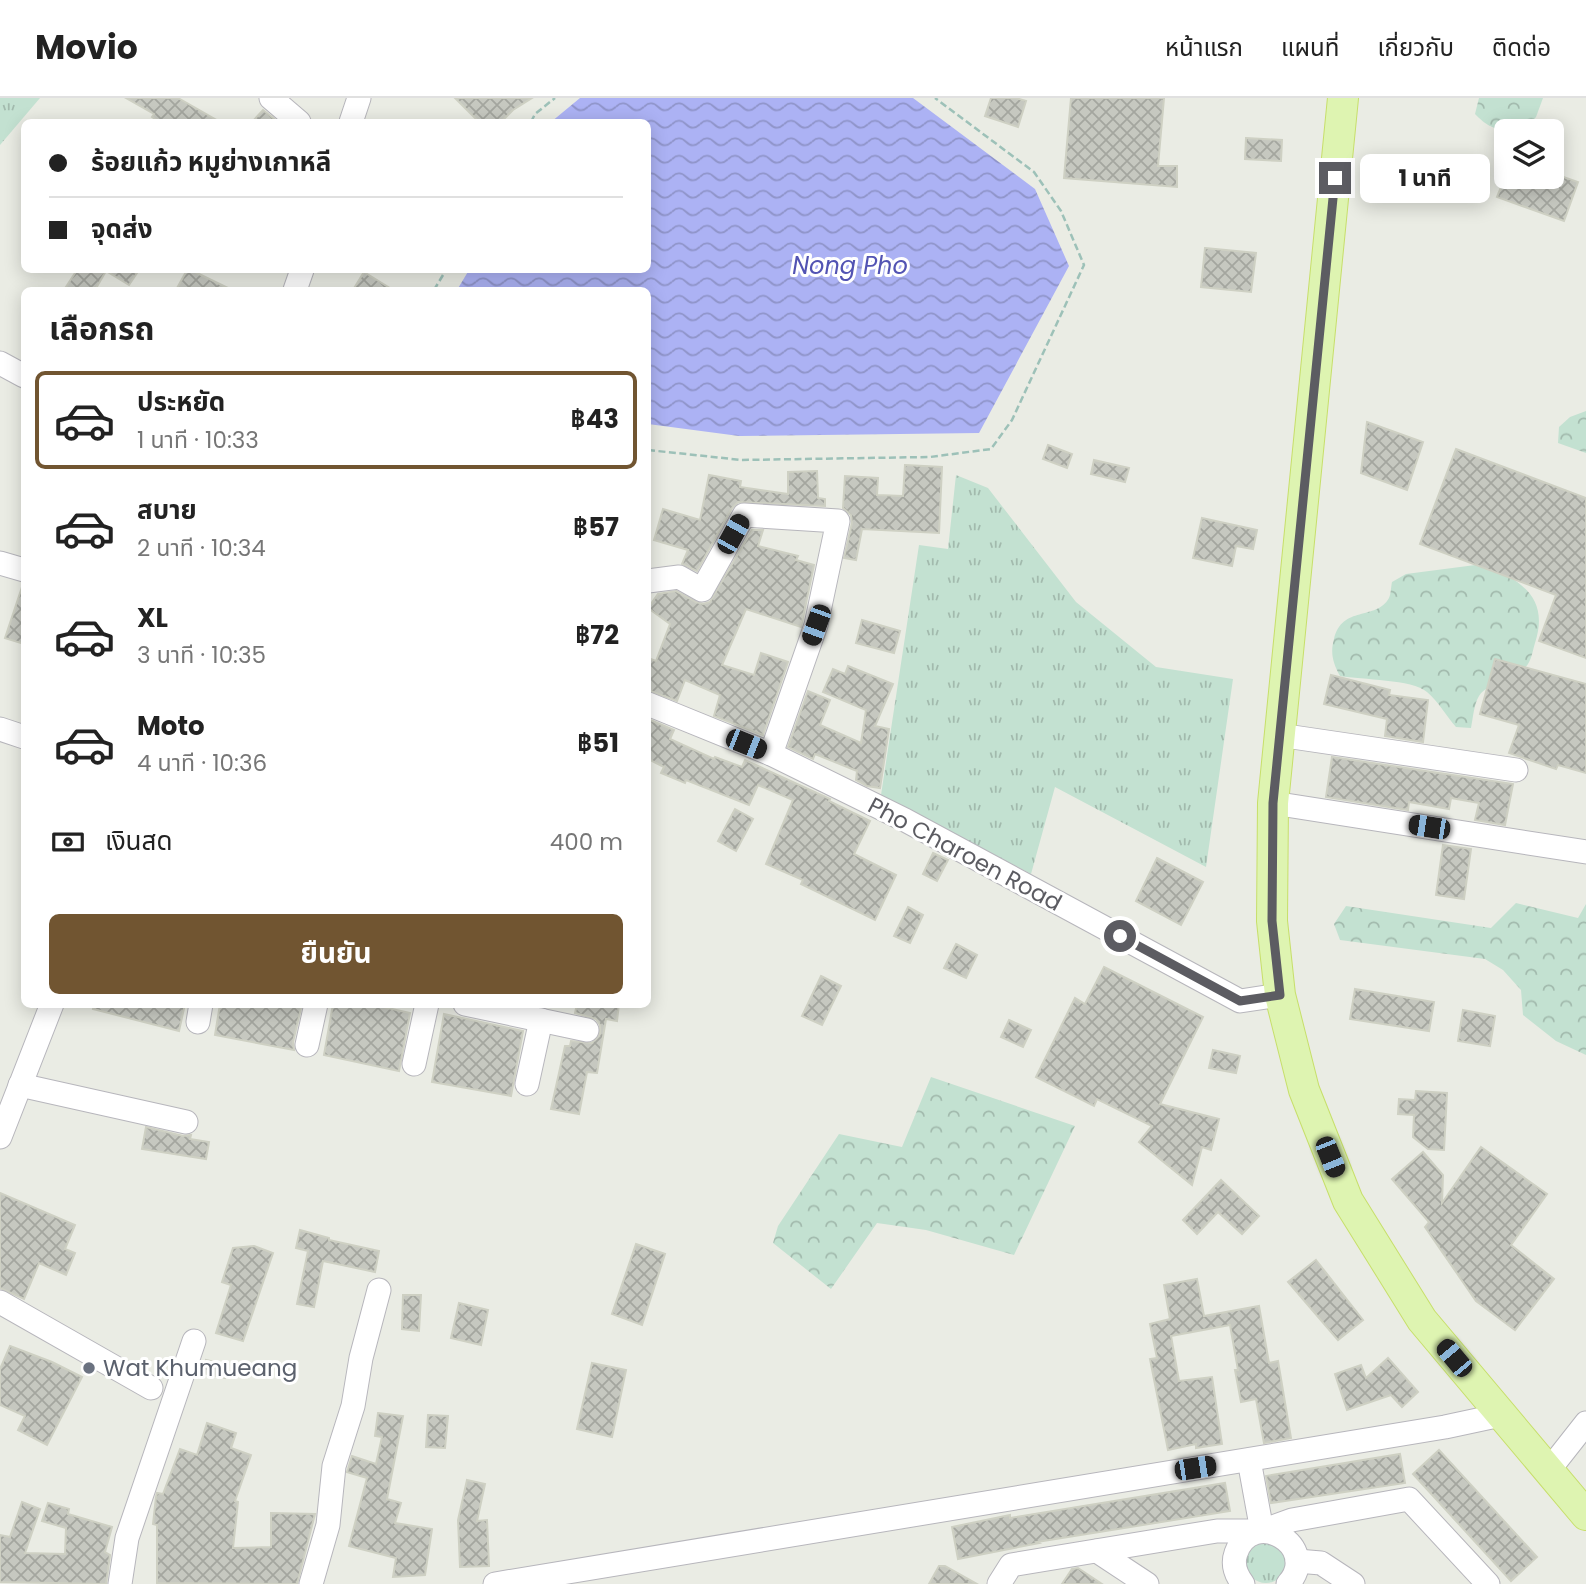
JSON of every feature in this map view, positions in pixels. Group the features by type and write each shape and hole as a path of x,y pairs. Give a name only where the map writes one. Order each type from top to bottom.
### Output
{"main road":[{"path":"1342,98 1273,803 1272,921 1280,995 1304,1090 1348,1201 1422,1320 1586,1515"}],"street":[{"path":"271,98 296,119"},
{"path":"352,119 359,98"},
{"path":"0,363 21,374"},
{"path":"651,581 679,577 702,590 744,515 838,521 816,625 771,754"},
{"path":"0,563 21,569"},
{"name":"Pho Charoen Road","path":"651,705 771,754 905,820 1240,1001 1280,995"},
{"path":"0,729 21,736"},
{"path":"1279,735 1516,770"},
{"path":"1273,803 1586,852"},
{"path":"0,1137 50,1008"},
{"path":"307,1045 315,1008"},
{"path":"414,1064 426,1008"},
{"path":"484,1008 587,1030"},
{"path":"527,1084 541,1020"},
{"path":"20,1085 186,1122"},
{"path":"311,1584 328,1525 334,1466 353,1406 361,1358 379,1290"},
{"path":"3,1310 151,1388"},
{"path":"120,1584 127,1538 194,1341"},
{"path":"495,1584 1445,1427 1501,1415"},
{"path":"1549,1470 1586,1423"},
{"path":"1248,1460 1262,1531"},
{"path":"1243,1584 1235,1569 1237,1549 1243,1540 1292,1520 1409,1499 1488,1584"},
{"path":"999,1584 1011,1566 1217,1531 1274,1532 1286,1539 1297,1561 1295,1572 1288,1584"},
{"path":"1097,1551 1147,1584"},
{"path":"1297,1561 1321,1563 1353,1584"}],"path":[{"path":"533,119 555,98"},
{"path":"651,450 741,460 930,457 991,449 1012,420 1084,265 1061,211 1034,172 935,98"}],"green space":[{"path":"0,98 40,98 21,119 0,145"},
{"path":"1479,98 1543,98 1534,119 1494,119 1494,128 1475,114"},
{"path":"1586,411 1586,453 1558,443 1559,427 1570,417"},
{"path":"956,475 988,488 1076,602 1156,667 1233,679 1206,867 1055,787 1031,874 881,795 919,545 948,549"},
{"path":"1483,564 1509,577 1528,592 1535,602 1539,627 1528,664 1517,673 1484,690 1475,707 1471,728 1456,727 1435,700 1420,688 1399,682 1340,676 1332,653 1338,628 1351,617 1383,605 1390,596 1392,582 1406,574"},
{"path":"1516,903 1578,918 1586,904 1586,1055 1556,1041 1523,1015 1521,990 1503,970 1485,959 1340,940 1334,924 1346,906 1491,928"},
{"path":"931,1077 1075,1126 1014,1255 926,1230 877,1223 831,1289 773,1243 778,1226 839,1134 902,1147"},
{"path":"1266,1543 1274,1544 1280,1549 1285,1555 1285,1571 1280,1577 1274,1582 1266,1583 1258,1582 1252,1577 1247,1571 1246,1563 1247,1555 1252,1549 1258,1544"}],"water":[{"name":"Nong Pho","path":"580,98 913,98 1035,189 1069,266 979,433 739,436 651,424 651,287 459,287 467,273 651,273 651,119 555,119"}],"building":[{"path":"126,98 178,98 215,119 155,119 152,117 154,114"},
{"path":"455,98 532,98 504,119 476,119"},
{"path":"991,98 1016,98 1026,101 1018,127 985,116"},
{"path":"1071,98 1164,98 1158,166 1177,166 1177,187 1064,178"},
{"path":"263,110 274,119 255,119"},
{"path":"1246,138 1282,140 1281,161 1245,159"},
{"path":"1564,177 1578,182 1564,221 1497,197 1500,189 1564,189"},
{"path":"1205,248 1256,253 1251,292 1201,287"},
{"path":"75,273 105,273 97,287 66,287"},
{"path":"109,273 137,273 129,285"},
{"path":"185,273 197,273 226,287 178,287"},
{"path":"366,273 388,287 355,287"},
{"path":"1367,422 1423,442 1407,490 1361,473"},
{"path":"1048,445 1072,454 1067,468 1043,459"},
{"path":"1456,449 1586,498 1586,658 1539,641 1556,595 1420,544"},
{"path":"1094,460 1129,468 1125,482 1091,474"},
{"path":"905,465 942,467 939,533 862,529 856,560 844,558 852,523 851,515 843,508 845,476 878,478 877,495 903,496"},
{"path":"817,471 818,498 825,499 825,506 738,502 697,571 682,564 688,550 654,540 663,509 700,520 709,475 741,481 740,487 788,494 788,472"},
{"path":"1202,518 1257,530 1253,549 1236,546 1232,566 1193,558"},
{"path":"752,530 763,530 758,546 798,556 796,560 814,565 801,627 746,609 722,665 754,675 761,653 788,662 763,735 714,716 720,695 685,680 677,701 651,691 651,659 656,661 670,624 651,610 651,604 658,594 676,591 696,602 710,602"},
{"path":"21,590 21,643 5,638"},
{"path":"862,620 900,631 894,653 856,643"},
{"path":"1495,659 1586,684 1586,773 1558,765 1556,769 1509,753 1519,725 1480,714"},
{"path":"848,666 893,684 875,726 889,729 880,788 867,786 856,780 857,771 815,754 813,759 788,747 808,691 830,700 820,725 861,743 866,710 823,692 833,669 845,674"},
{"path":"1331,675 1390,690 1389,695 1428,700 1423,742 1385,736 1387,719 1324,704"},
{"path":"651,720 674,730 670,739 714,759 715,757 742,767 745,760 830,799 829,801 870,821 854,854 896,875 875,920 801,884 803,880 766,864 793,800 758,785 749,805 661,773 664,767 651,760"},
{"path":"1332,757 1513,784 1505,825 1475,820 1479,803 1451,798 1449,809 1409,802 1408,810 1326,797"},
{"path":"735,809 753,819 736,851 718,841"},
{"path":"1443,845 1471,849 1464,899 1436,895"},
{"path":"933,853 948,860 937,881 923,874"},
{"path":"1157,858 1203,882 1181,925 1136,901"},
{"path":"908,907 923,915 910,943 894,936"},
{"path":"956,944 977,955 966,978 944,968"},
{"path":"1104,967 1203,1017 1160,1104 1219,1119 1211,1150 1202,1147 1192,1185 1139,1142 1152,1126 1097,1099 1094,1106 1036,1077 1075,998 1085,1004"},
{"path":"821,976 841,986 822,1025 802,1016"},
{"path":"1355,989 1434,1002 1429,1031 1350,1019"},
{"path":"93,1008 184,1008 179,1031"},
{"path":"219,1008 301,1008 293,1042 294,1050 215,1035"},
{"path":"332,1008 388,1008 410,1013 399,1071 324,1055"},
{"path":"576,1008 619,1008 617,1021 606,1019 597,1073 587,1072 579,1114 551,1109 565,1046 570,1046 571,1041 592,1043 600,1034 600,1025 596,1019 575,1013"},
{"path":"1463,1010 1495,1016 1490,1046 1458,1041"},
{"path":"444,1014 523,1031 511,1096 432,1082"},
{"path":"1009,1020 1031,1030 1023,1047 1001,1037"},
{"path":"1213,1050 1240,1056 1236,1073 1209,1068"},
{"path":"1416,1091 1447,1093 1444,1150 1428,1149 1413,1137 1414,1115 1398,1114 1399,1099 1415,1100"},
{"path":"146,1127 183,1136 191,1135 190,1139 209,1142 206,1159 142,1149"},
{"path":"1481,1147 1547,1194 1511,1245 1554,1279 1515,1330 1476,1301 1425,1227 1429,1222 1392,1179 1423,1152 1443,1175 1442,1203"},
{"path":"1221,1180 1259,1216 1242,1234 1218,1212 1197,1234 1183,1220"},
{"path":"0,1193 75,1225 65,1249 75,1253 66,1275 39,1263 24,1299 0,1288"},
{"path":"300,1230 329,1240 379,1251 375,1272 323,1261 314,1307 297,1304 308,1251 296,1248"},
{"path":"636,1244 665,1254 642,1325 612,1314"},
{"path":"254,1246 273,1253 243,1341 216,1333 231,1285 222,1282 233,1248"},
{"path":"1316,1260 1363,1320 1338,1340 1288,1282"},
{"path":"1197,1279 1204,1316 1259,1306 1269,1363 1278,1361 1291,1438 1264,1443 1256,1399 1241,1402 1230,1325 1171,1336 1179,1381 1212,1377 1222,1444 1196,1448 1196,1444 1168,1450 1150,1359 1157,1358 1150,1324 1170,1319 1164,1285"},
{"path":"403,1295 421,1295 419,1331 402,1329"},
{"path":"459,1303 488,1310 481,1345 451,1338"},
{"path":"10,1346 82,1377 47,1445 18,1430 25,1416 0,1405 0,1369"},
{"path":"1388,1358 1418,1392 1402,1407 1391,1395 1347,1410 1335,1374 1361,1365 1366,1378"},
{"path":"206,1360 228,1365 225,1378 203,1373"},
{"path":"592,1363 626,1370 612,1437 577,1429"},
{"path":"378,1413 403,1416 387,1499 401,1503 395,1523 432,1529 425,1575 393,1577 396,1558 349,1546 367,1478 347,1472 352,1456 376,1464 382,1437 375,1436"},
{"path":"428,1415 448,1416 445,1448 426,1447"},
{"path":"207,1423 236,1433 231,1448 251,1455 235,1501 238,1502 233,1548 271,1547 271,1513 315,1514 297,1584 157,1583 157,1525 153,1524 157,1493 163,1494 180,1449 197,1455"},
{"path":"1439,1450 1537,1557 1511,1581 1413,1474"},
{"path":"1400,1454 1405,1483 1271,1503 1266,1476"},
{"path":"467,1480 485,1484 477,1521 487,1520 489,1566 460,1567 458,1520"},
{"path":"1225,1483 1230,1511 1037,1542 1039,1543 958,1559 952,1527 1010,1515 1010,1518"},
{"path":"22,1502 40,1509 25,1553 65,1554 66,1528 42,1521 48,1503 69,1509 68,1514 112,1527 105,1552 110,1555 106,1584 0,1582 0,1535 10,1537"},
{"path":"939,1566 945,1566 977,1584 929,1584"},
{"path":"1078,1568 1102,1584 1062,1584 1072,1569"}],"place":[{"name":"Wat Khumueang","path":"89,1368"}],"route":[{"path":"1120,936 1240,1001 1280,995 1272,921 1273,803 1335,178"}]}
